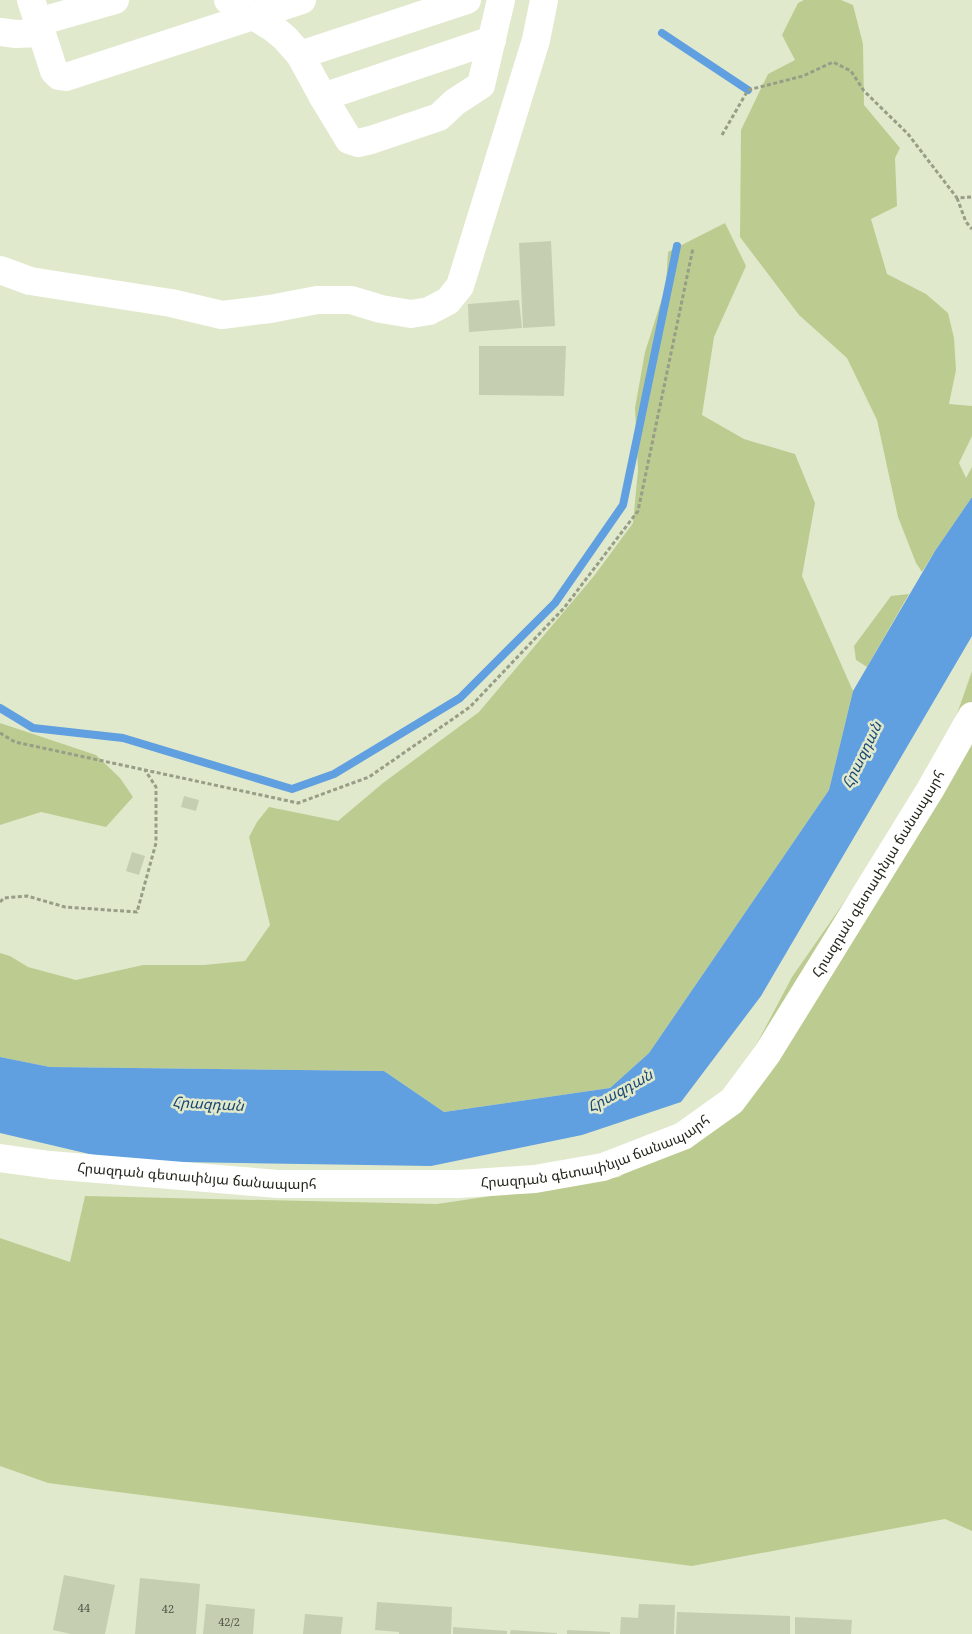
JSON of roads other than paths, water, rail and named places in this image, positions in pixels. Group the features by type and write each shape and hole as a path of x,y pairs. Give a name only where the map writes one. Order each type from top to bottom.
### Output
{"street":[{"path":"0,32 16,34 37,18 115,0"},
{"path":"228,0 273,28 285,38 300,55 349,140 358,143 405,130 439,117 455,102 481,85 502,0"},
{"path":"37,18 54,71 60,76 66,77 302,0"},
{"path":"300,55 432,4 468,0"},
{"path":"0,270 30,281 171,303 222,315 318,300 351,300 381,309 411,314 429,311 448,301 460,286 536,40 544,0"},
{"path":"323,97 492,40"},
{"name":"Հրազդան գետափնյա ճանապարհ","path":"0,1158 50,1166 278,1184 458,1184 535,1178 603,1167 683,1136 732,1100 768,1054 930,790 972,716"}],"water":[{"name":"Հրազդան","path":"972,497 972,636 761,996 681,1102 582,1135 431,1166 119,1161 0,1133 0,1057 50,1067 384,1071 444,1112 610,1088 649,1053 829,790 853,691 935,551"}],"waterway":[{"path":"662,33 748,90"},
{"path":"0,708 33,728 123,738 292,789 334,774 460,698 555,603 623,505 677,246"}]}
